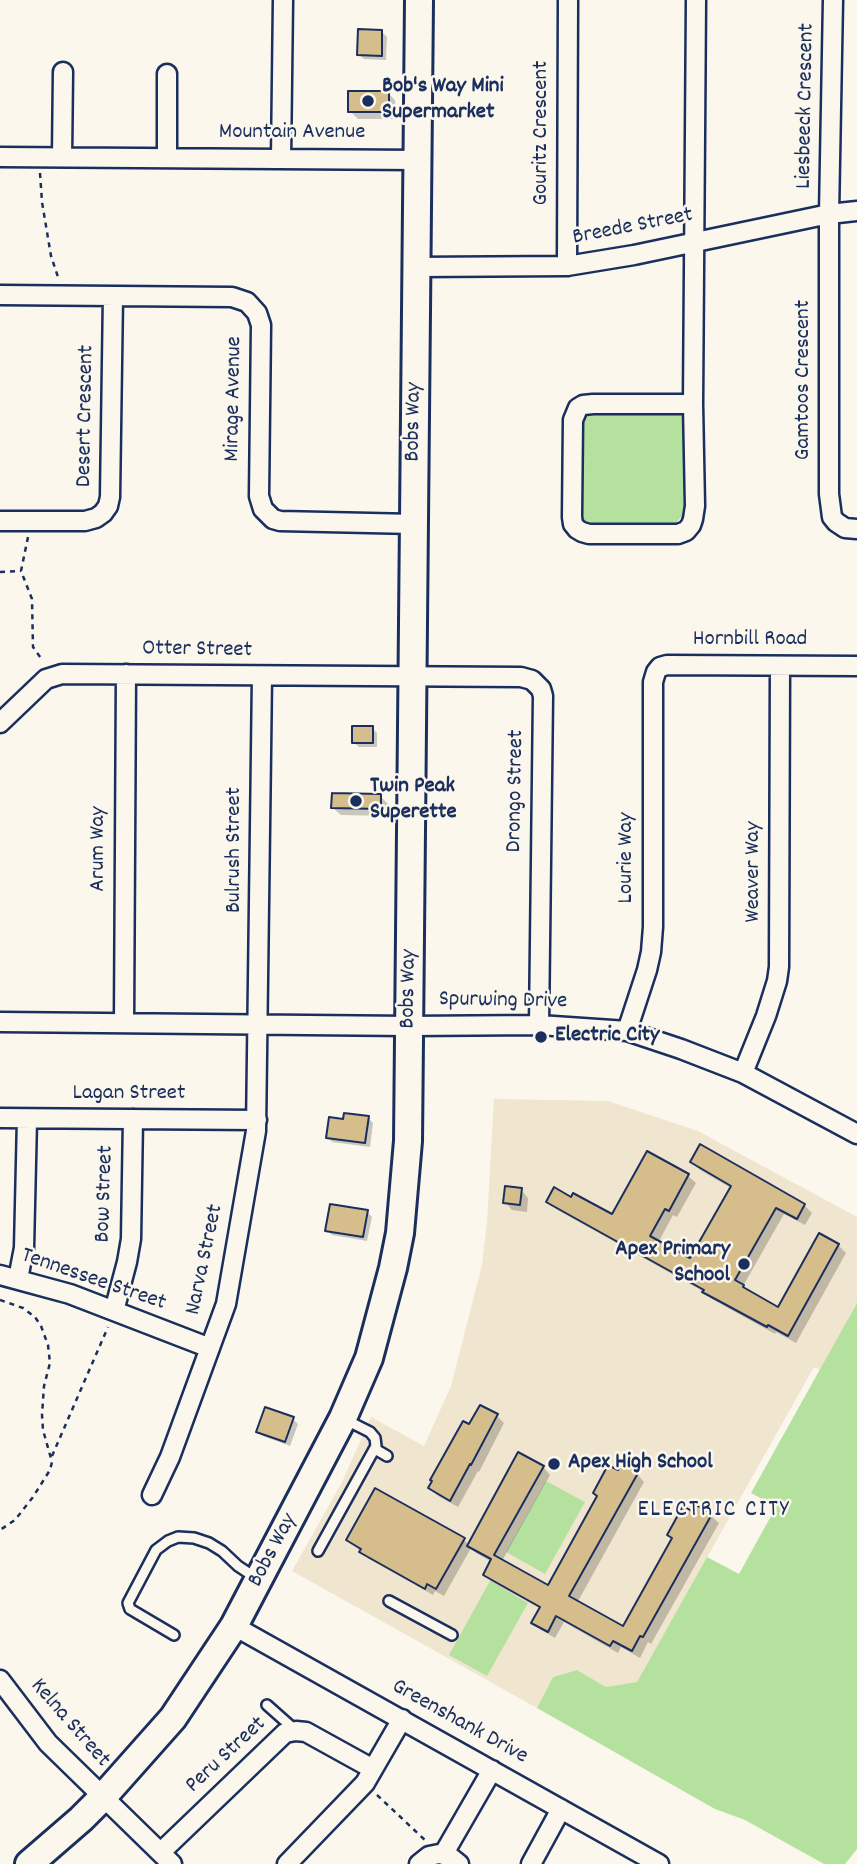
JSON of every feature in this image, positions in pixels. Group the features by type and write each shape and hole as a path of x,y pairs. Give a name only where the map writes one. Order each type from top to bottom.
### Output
{"street":[{"path":"281,159 283,0"},
{"name":"Bobs Way","path":"29,1864 103,1798 173,1718 234,1626 343,1418 369,1358 393,1268 400,1233 408,1142 419,0"},
{"name":"Gouritz Crescent","path":"567,266 568,0"},
{"path":"692,404 593,404 578,408 573,420 572,503 573,524 578,529 589,534 678,534 691,525 695,506 692,404 696,0"},
{"name":"Liesbeeck Crescent","path":"830,214 833,0"},
{"path":"62,158 63,72"},
{"path":"167,74 167,158"},
{"name":"Mountain Avenue","path":"0,157 417,160"},
{"name":"Breede Street","path":"416,267 567,266 857,211"},
{"name":"Gamtoos Crescent","path":"830,214 830,513 836,523 845,528 857,529"},
{"name":"Mirage Avenue","path":"0,295 232,297 247,303 257,313 261,325 259,495 262,509 273,519 287,522 414,524"},
{"name":"Desert Crescent","path":"0,521 85,521 96,519 108,506 113,296"},
{"name":"Hornbill Road","path":"653,682 660,667 667,665 857,666"},
{"name":"Weaver Way","path":"743,1073 769,1006 779,967 780,666"},
{"name":"Otter Street","path":"52,676 125,674 413,677"},
{"name":"Arum Way","path":"124,1023 125,674"},
{"path":"0,723 40,684 52,676"},
{"name":"Bulrush Street","path":"259,1025 262,676"},
{"name":"Drongo Street","path":"413,677 522,677 532,680 541,689 539,1025"},
{"name":"Lourie Way","path":"627,1031 647,970 652,939 653,682"},
{"name":"Spurwing Drive","path":"0,1022 539,1025 627,1031 743,1073 857,1135"},
{"name":"Narva Street","path":"152,1495 170,1457 226,1304 257,1121 259,1025"},
{"name":"Lagan Street","path":"0,1118 257,1121"},
{"path":"19,1279 24,1248 27,1119"},
{"name":"Bow Street","path":"114,1311 131,1239 133,1119"},
{"name":"Tennessee Street","path":"0,1275 70,1294 210,1348"},
{"name":"Greenshank Drive","path":"234,1626 659,1864"},
{"name":"Kelna Street","path":"2,1688 47,1743 167,1858"},
{"path":"286,1864 369,1776 402,1719"},
{"name":"Peru Street","path":"167,1858 285,1734 306,1732 369,1776"},
{"path":"441,1854 492,1770"},
{"path":"531,1864 561,1809"},
{"path":"419,1864 429,1856 441,1854 449,1856 459,1864"}],"lane":[{"path":"318,1551 376,1442 373,1434 343,1418"},
{"path":"374,1449 387,1457"},
{"path":"174,1635 130,1609 128,1603 156,1550 168,1541 177,1537 194,1538 209,1544 259,1580"},
{"path":"389,1601 452,1635"},
{"path":"267,1705 296,1731"}],"path":[{"path":"40,157 42,202 51,256 65,296"},
{"path":"31,522 21,571 32,599 33,647 52,676"},
{"path":"0,572 21,571"},
{"path":"0,1300 23,1308 35,1317 48,1345 50,1363 44,1386 42,1415 52,1466 15,1520 0,1530"},
{"path":"51,1457 114,1311"},
{"path":"369,1776 441,1854"}],"shaded area":[{"name":"Apex High School","path":"494,1099 608,1101 698,1131 857,1217 857,1303 820,1370 814,1367 637,1682 606,1687 577,1670 553,1677 537,1708 292,1571 342,1482 371,1417 424,1446 451,1386 482,1265"}],"green space":[{"path":"586,414 681,415 685,423 684,514 675,524 580,523 582,418"},
{"path":"857,1303 857,1849 845,1864 824,1864 745,1820 715,1809 537,1708 553,1677 577,1670 606,1687 637,1682 707,1557 739,1574 776,1507 751,1493"},
{"path":"546,1481 585,1502 545,1574 506,1552"},
{"path":"490,1581 528,1603 487,1676 449,1655"}],"building":[{"path":"358,29 382,30 382,56 357,55"},
{"name":"Bob's Way Mini Supermarket","path":"348,91 389,91 389,112 348,112"},
{"path":"352,726 373,726 373,743 352,743"},
{"name":"Twin Peak Superette","path":"332,793 381,794 381,809 331,808"},
{"path":"344,1113 369,1116 365,1143 326,1138 329,1117 343,1119"},
{"path":"700,1144 805,1204 797,1219 776,1208 735,1280 744,1285 743,1287 778,1307 819,1233 839,1244 788,1336 702,1292 704,1290 546,1202 554,1187 571,1197 573,1193 612,1214 647,1151 689,1174 669,1211 665,1209 650,1236 690,1258 731,1186 690,1162"},
{"path":"505,1186 522,1188 520,1205 503,1203"},
{"path":"330,1204 368,1210 363,1237 325,1231"},
{"path":"480,1405 498,1414 450,1501 428,1488 432,1481 430,1480 463,1421 469,1424"},
{"path":"265,1407 294,1417 285,1442 256,1432"},
{"path":"518,1452 544,1466 494,1555 548,1585 597,1496 593,1493 608,1465 618,1470 621,1463 638,1473 569,1596 623,1626 672,1538 667,1535 683,1506 692,1511 696,1505 712,1514 643,1637 640,1636 632,1651 613,1641 610,1646 556,1616 548,1632 531,1623 540,1607 483,1575 491,1559 467,1546"},
{"path":"375,1488 465,1538 436,1589 427,1584 425,1589 359,1552 361,1549 346,1540"}],"place":[{"name":"Bob's Way Mini Supermarket","path":"368,101"},
{"name":"Twin Peak Superette","path":"356,801"},
{"name":"Electric City","path":"541,1037"},
{"name":"Apex Primary School","path":"744,1264"},
{"name":"Apex High School","path":"554,1464"}],"district":[{"name":"ELECTRIC CITY","path":"714,1512"}]}
